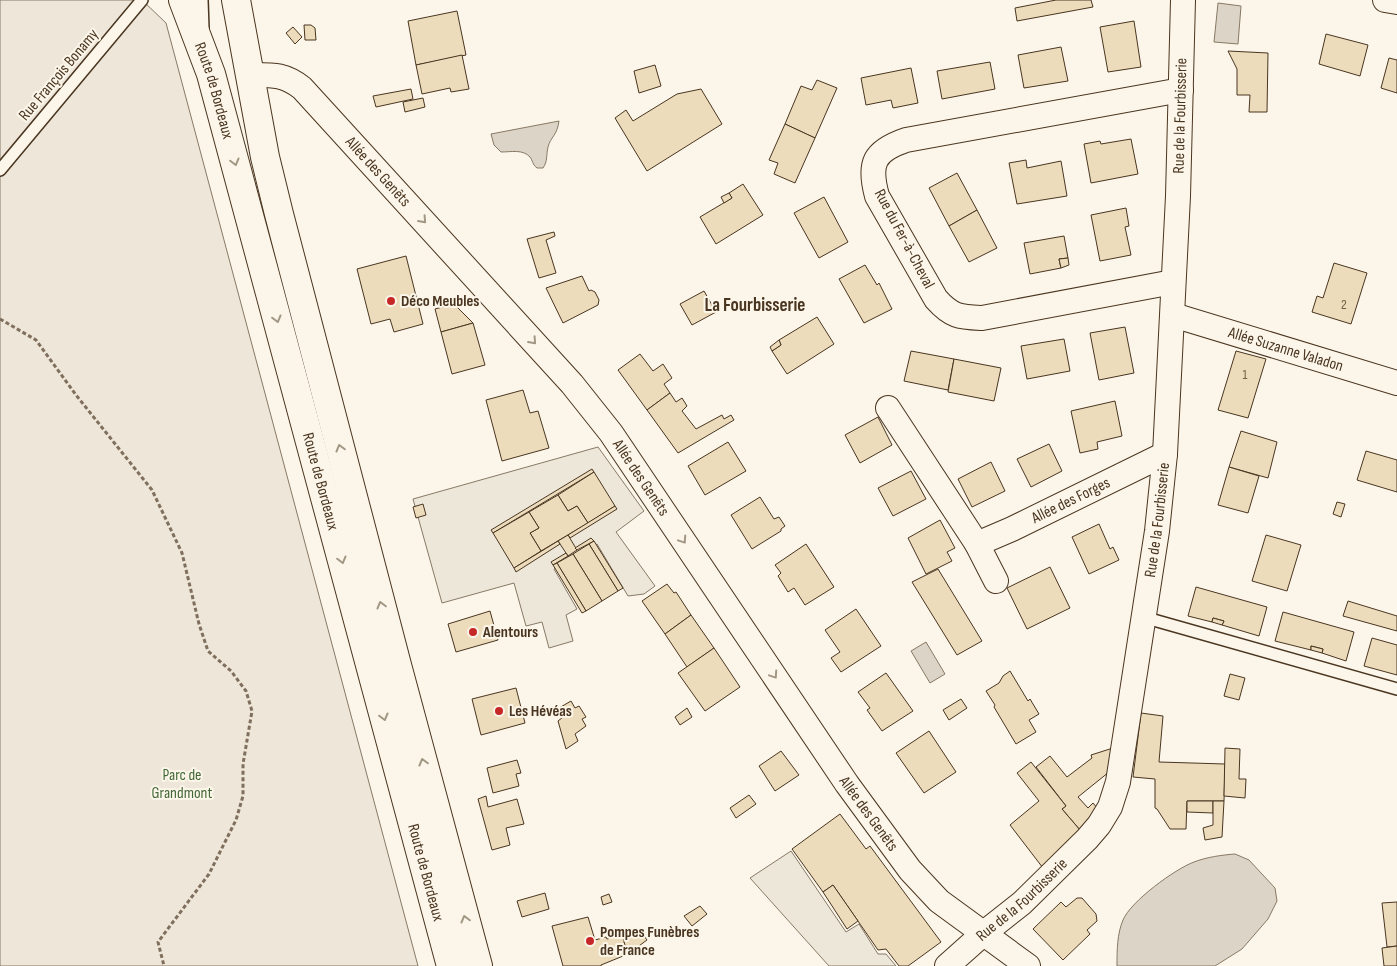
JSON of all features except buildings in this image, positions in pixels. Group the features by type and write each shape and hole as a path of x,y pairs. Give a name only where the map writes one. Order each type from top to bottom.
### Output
{"main road":[{"name":"Route de Bordeaux","path":"183,0 220,106 451,966"},
{"name":"Route de Bordeaux","path":"232,4 242,31 265,157 279,214 478,966"}],"street":[{"name":"Rue de la Fourbisserie","path":"947,966 1022,903 1087,840 1100,825 1110,807 1118,782 1157,531 1165,454 1178,196 1183,0"},
{"path":"1385,0 1397,2"},
{"name":"Allée des Genêts","path":"250,75 278,74 292,80 302,88 368,158 572,384 611,434 847,784 910,870 939,901 1028,966"},
{"name":"Rue du Fer-à-Cheval","path":"1173,282 982,318 963,317 946,311 936,299 878,196 872,177 875,161 888,146 906,140 1181,90"},
{"name":"Allée Suzanne Valadon","path":"1173,315 1397,383"},
{"path":"888,408 977,544 996,581"},
{"name":"Allée des Forges","path":"977,544 1012,529 1165,454"}],"lane":[{"name":"Rue François Bonamy","path":"0,170 142,0"},
{"path":"202,0 203,53"},
{"path":"1144,617 1397,689"}],"path":[{"path":"0,319 36,340 76,395 152,490 182,553 199,624 208,651 231,671 246,690 252,711 243,764 242,796 236,820 209,874 158,942 164,966"}],"green space":[{"name":"Parc de Grandmont","path":"0,0 142,0 166,23 418,966 0,966"}],"shaded area":[{"path":"1218,3 1241,6 1238,44 1214,42"},
{"path":"559,121 557,130 548,147 543,168 537,168 527,154 501,152 494,145 491,134"},
{"path":"598,447 644,511 616,532 655,586 644,594 628,596 597,544 554,569 577,609 566,615 573,641 549,648 542,622 526,626 514,583 442,603 413,499"},
{"path":"926,642 945,674 930,683 911,651"},
{"path":"791,851 846,932 859,924 878,954 886,954 896,966 829,966 750,878"},
{"path":"1235,854 1249,860 1275,888 1277,901 1268,919 1242,949 1215,966 1117,966 1118,937 1121,925 1128,912 1144,895 1165,878 1194,862 1214,856"}],"place":[{"name":"Déco Meubles","path":"391,301"},
{"name":"Alentours","path":"473,632"},
{"name":"Les Hévéas","path":"499,711"},
{"name":"Pompes Funèbres de France","path":"590,941"}],"district":[{"name":"La Fourbisserie","path":"755,305"}]}
